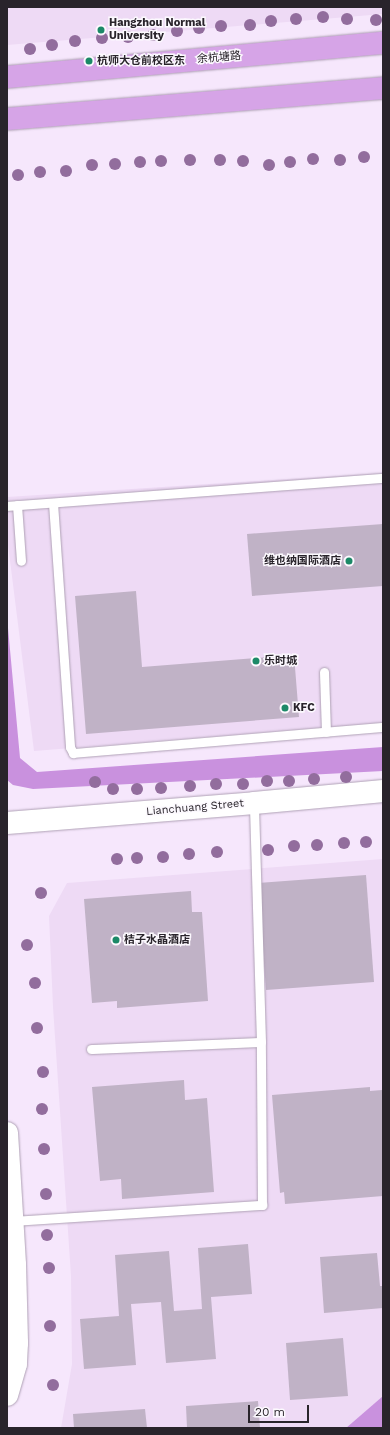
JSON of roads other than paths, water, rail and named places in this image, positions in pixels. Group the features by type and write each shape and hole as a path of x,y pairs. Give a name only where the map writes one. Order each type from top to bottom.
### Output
{"main road":[{"name":"余杭塘路","path":"7,77 383,43"},
{"path":"7,120 383,88"}],"street":[{"name":"Lianchuang Street","path":"7,823 383,791"},
{"path":"7,1133 17,1343 16,1364 7,1395"}],"lane":[{"path":"7,506 383,478"},
{"path":"53,503 70,747 73,753 383,727"},
{"path":"17,505 21,561"},
{"path":"324,672 326,732"},
{"path":"12,1221 262,1205 261,1042 254,803"},
{"path":"90,1049 261,1042"}],"place":[{"name":"Hangzhou Normal University","path":"101,30"},
{"name":"杭师大仓前校区东","path":"89,61"},
{"name":"维也纳国际酒店","path":"349,561"},
{"name":"乐时城","path":"256,661"},
{"name":"KFC","path":"285,708"},
{"name":"桔子水晶酒店","path":"116,940"}]}
